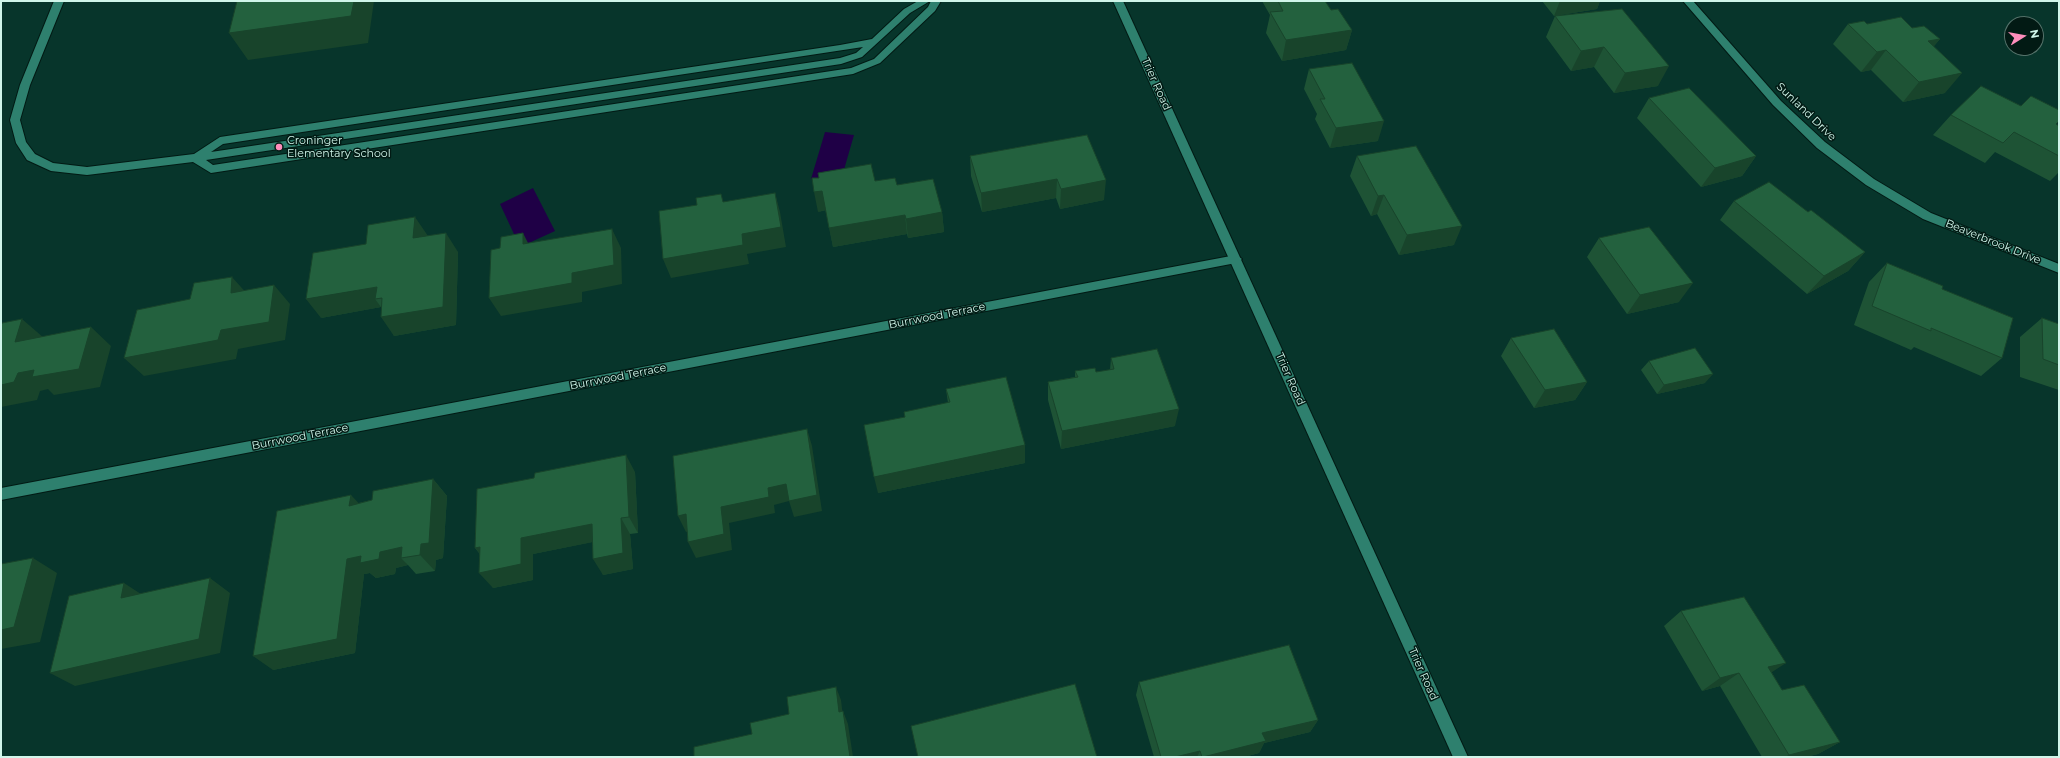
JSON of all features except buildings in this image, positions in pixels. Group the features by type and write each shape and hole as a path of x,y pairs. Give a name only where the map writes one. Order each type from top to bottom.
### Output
{"street":[{"path":"59,1 25,85 15,120 21,143 31,157 51,167 87,171 195,158 841,61 859,55 907,11 925,1"},
{"path":"195,158 211,169 853,71 877,60 932,9 936,1"},
{"name":"Trier Road","path":"1118,1 1461,757"},
{"name":"Sunland Drive","path":"1688,1 1777,103 1821,144 1870,182 1927,216"},
{"name":"Beaverbrook Drive","path":"1927,216 2059,269"},
{"name":"Burrwood Terrace","path":"1,494 1236,259"}],"shaded area":[{"path":"825,132 854,135 841,180 811,179"},
{"path":"533,188 555,231 520,247 500,204"}],"place":[{"name":"Croninger Elementary School","path":"279,147"}]}
